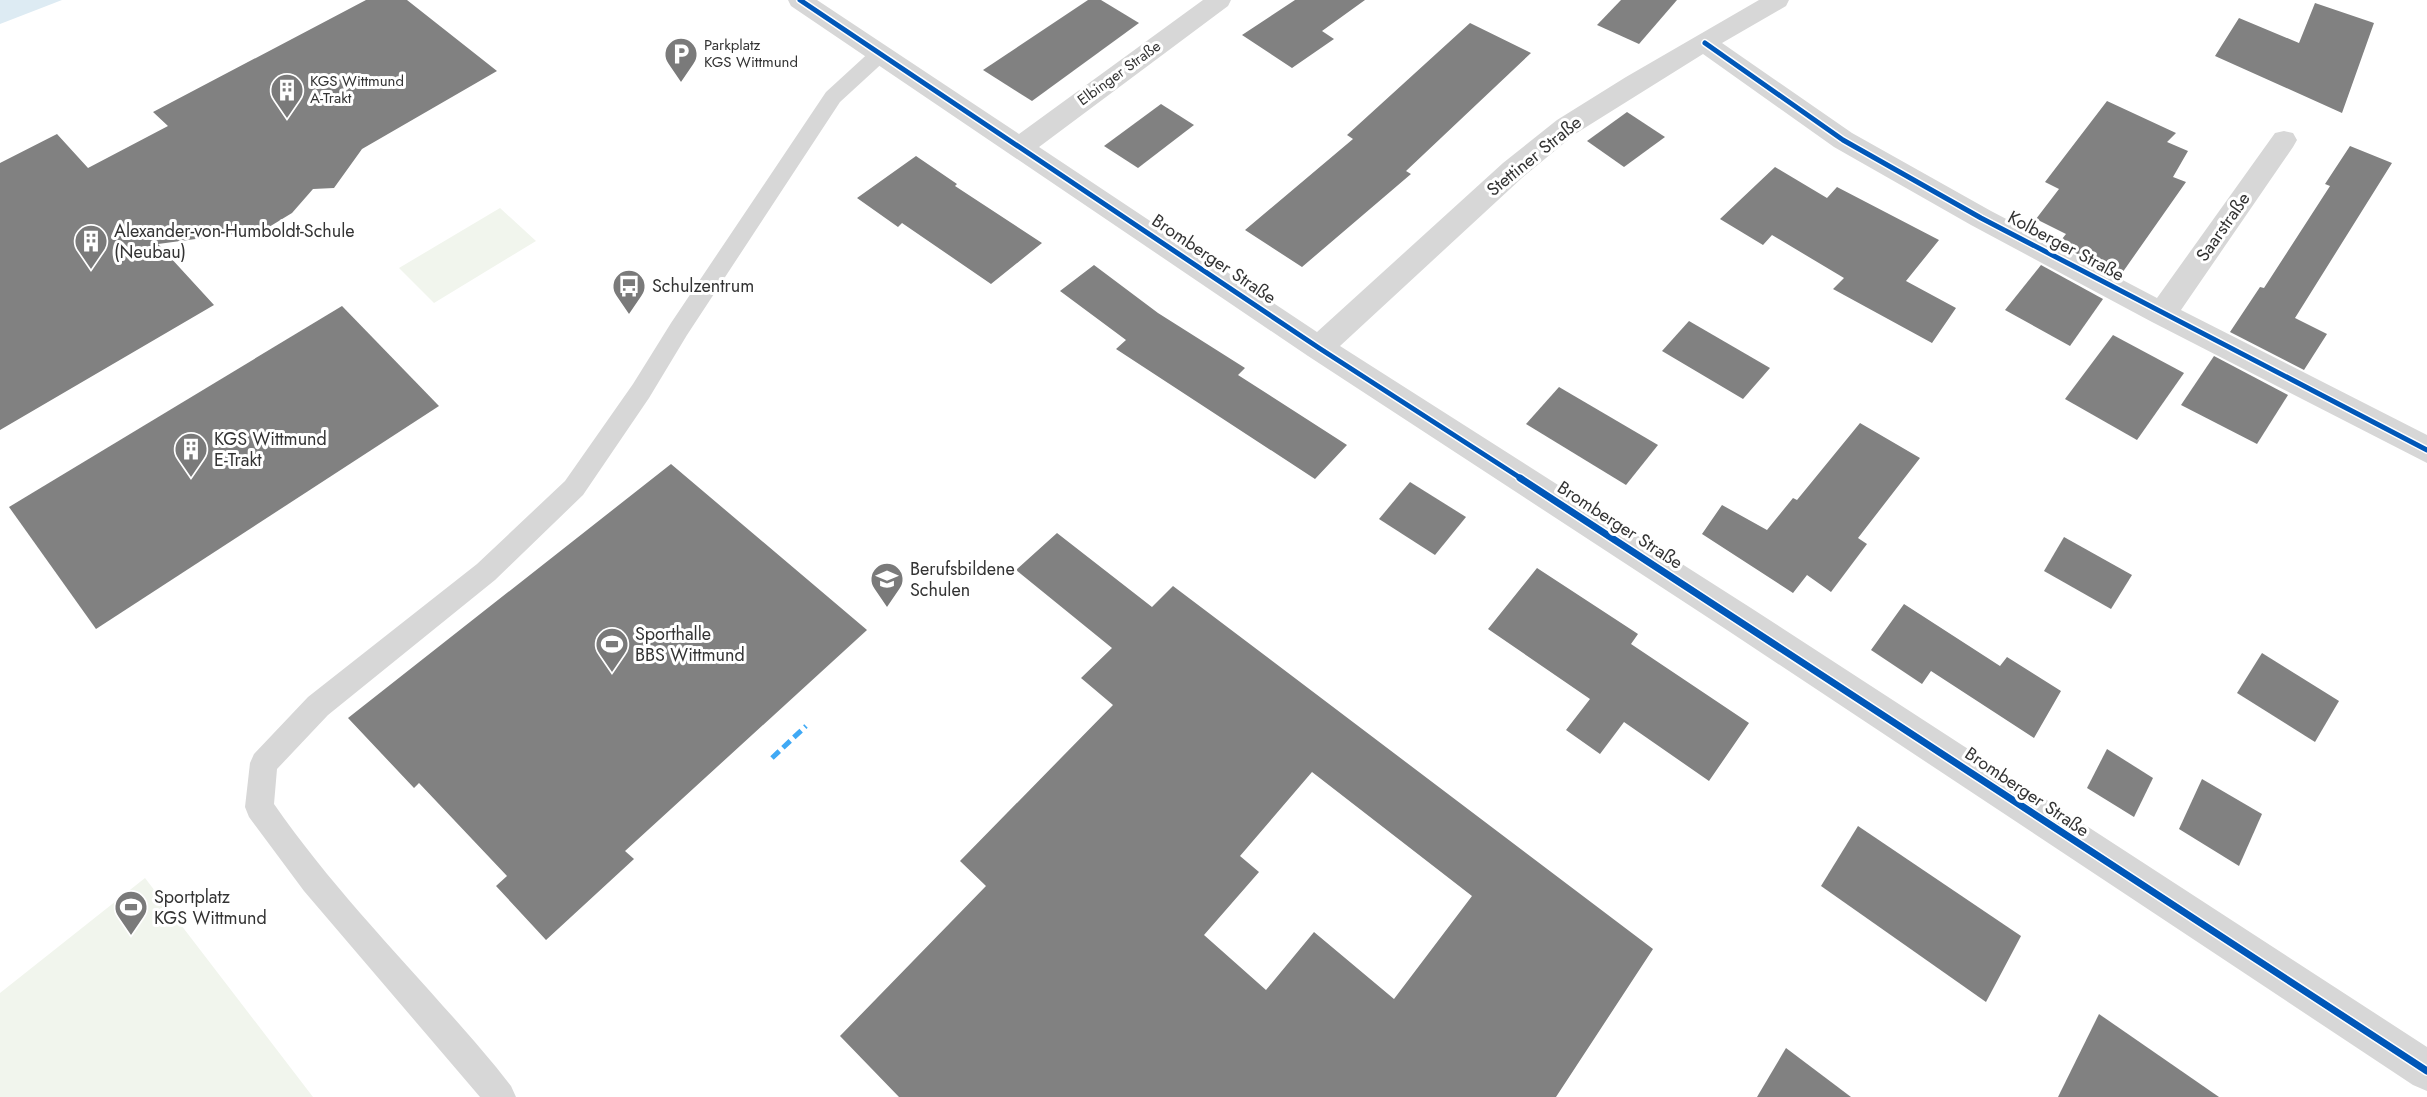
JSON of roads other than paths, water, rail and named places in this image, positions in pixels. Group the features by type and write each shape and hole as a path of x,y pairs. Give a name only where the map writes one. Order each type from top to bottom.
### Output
{"street":[{"name":"Bromberger Straße","path":"800,0 1319,348 1739,619 2427,1071"},
{"name":"Elbinger Straße","path":"1020,147 1219,0"},
{"name":"Stettiner Straße","path":"1319,348 1513,170 1566,127 1777,0"},
{"name":"Kolberger Straße","path":"1705,43 1843,140 1982,218 2162,314 2427,450"},
{"name":"Saarstraße","path":"2162,314 2284,140"}],"lane":[{"path":"500,1097 456,1042 276,834 259,807 264,764 318,706 486,572 574,488 636,399 679,328 833,97 882,53"}],"place":[{"name":"Parkplatz KGS Wittmund","path":"681,83"},
{"name":"KGS Wittmund A-Trakt","path":"287,119"},
{"name":"Alexander-von-Humboldt-Schule (Neubau)","path":"91,270"},
{"name":"Schulzentrum","path":"629,315"},
{"name":"KGS Wittmund E-Trakt","path":"191,478"},
{"name":"Berufsbildene Schulen","path":"887,608"},
{"name":"Sporthalle BBS Wittmund","path":"612,673"},
{"name":"Sportplatz KGS Wittmund","path":"131,936"}]}
